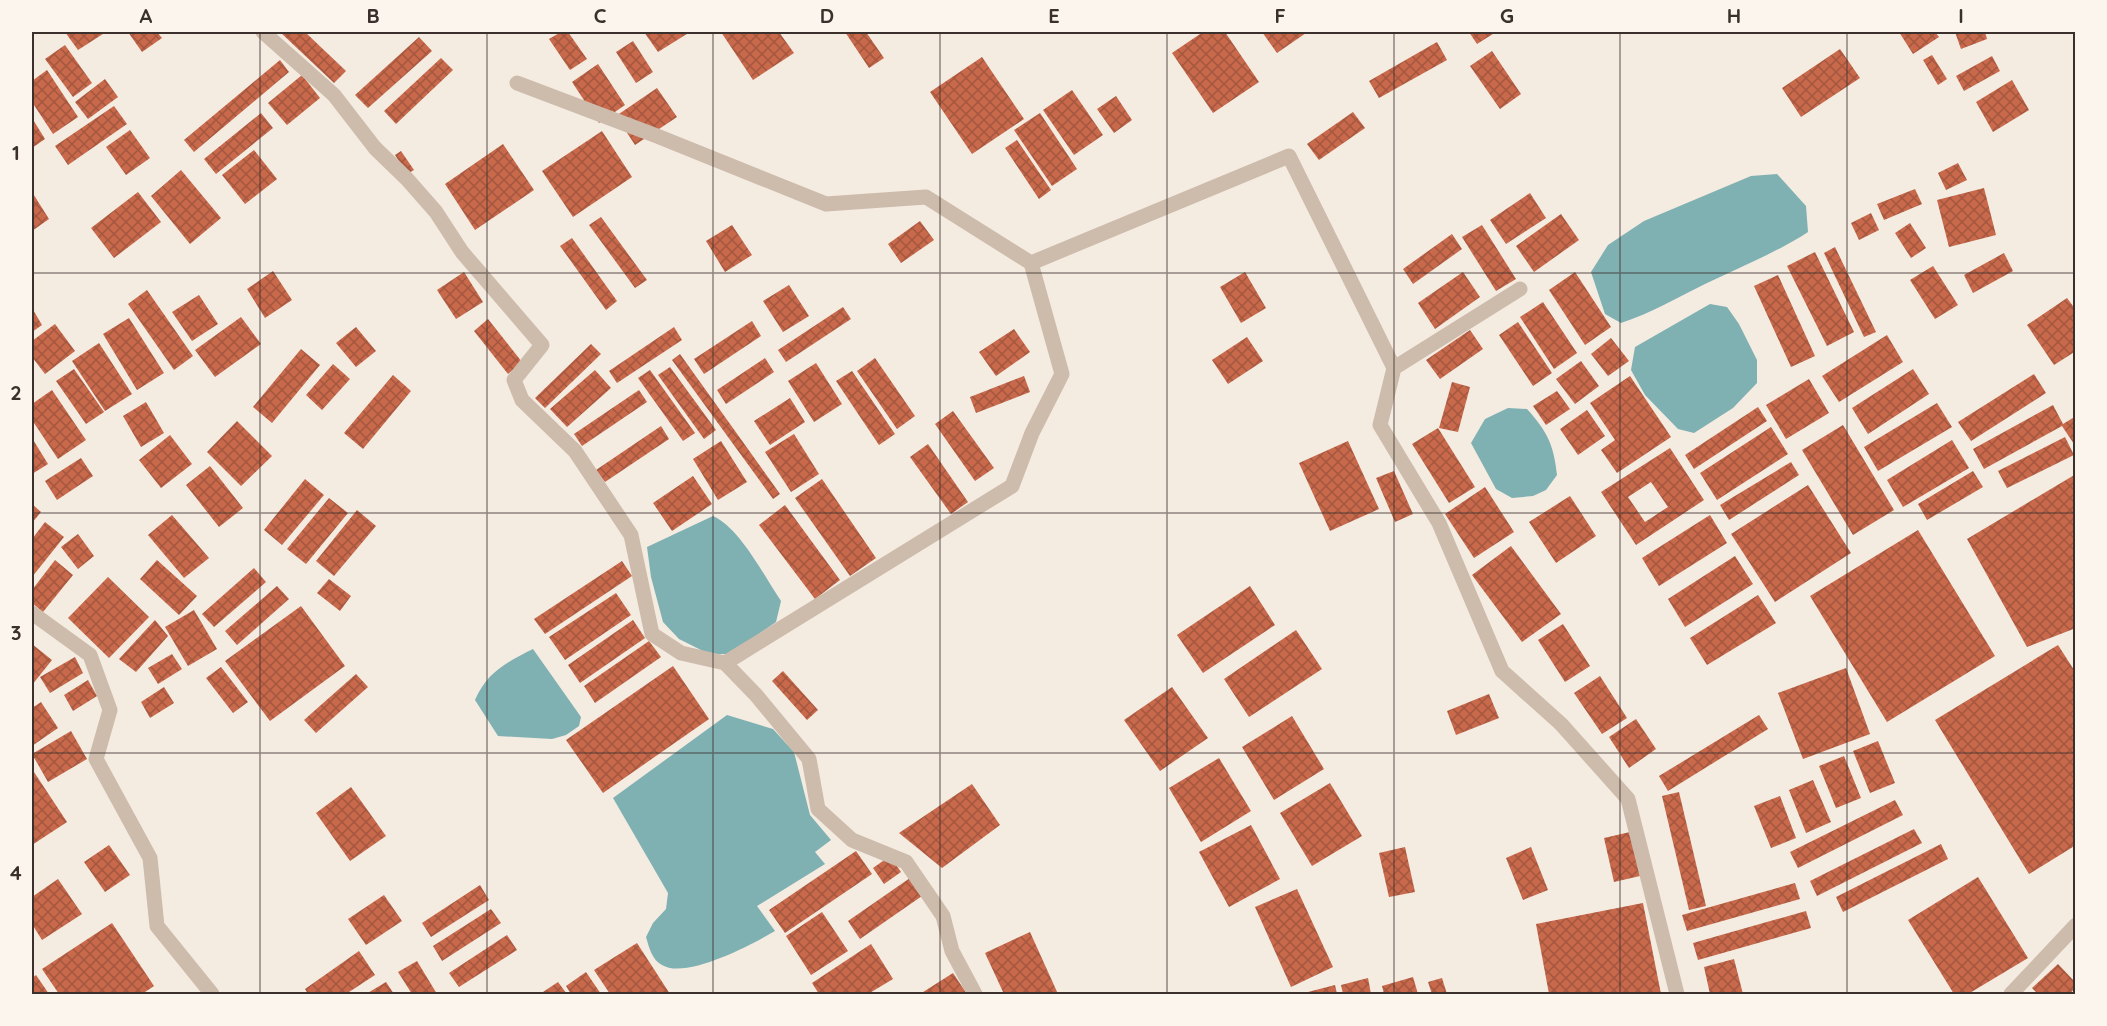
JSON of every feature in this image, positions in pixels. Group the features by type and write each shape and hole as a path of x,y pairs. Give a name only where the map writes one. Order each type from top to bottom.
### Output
{"street":[{"path":"263,32 334,95 375,148 436,212 462,252 542,345 514,380 522,400 575,451 631,535 652,634 681,652 725,663 756,695 810,759 818,809 852,840 906,862 943,916 952,951 975,994"},
{"path":"517,83 826,204 926,197 1031,263 1062,374 1032,433 1012,486 725,663"},
{"path":"1031,263 1289,156 1394,369 1380,425 1439,523 1502,671 1562,724 1628,800 1677,994"},
{"path":"1394,369 1520,290"},
{"path":"32,613 90,655 110,710 96,759 150,858 157,926 212,994"},
{"path":"2011,994 2076,925"}],"water":[{"path":"1777,174 1806,206 1808,232 1771,253 1632,319 1621,323 1605,314 1591,272 1608,245 1644,221 1751,176"},
{"path":"1710,304 1727,307 1739,324 1757,360 1757,383 1733,408 1694,433 1678,429 1645,395 1631,370 1635,347"},
{"path":"1508,408 1527,409 1540,424 1554,455 1557,475 1546,490 1533,496 1512,498 1496,489 1471,443 1485,419"},
{"path":"713,516 723,522 742,542 781,601 776,622 730,654 709,654 679,639 663,622 651,577 647,547"},
{"path":"533,649 581,717 579,726 566,735 552,739 498,736 475,700 485,682 492,675 506,663"},
{"path":"727,715 773,729 794,752 810,815 831,840 815,852 825,864 757,906 775,931 719,958 687,968 673,968 662,965 656,960 646,937 653,923 666,909 668,893 613,798"}],"building":[{"path":"65,32 106,32 78,50"},
{"path":"128,32 157,32 162,38 142,52"},
{"path":"280,32 305,32 346,71 334,83"},
{"path":"561,32 568,32 587,59 570,70 549,39"},
{"path":"644,32 690,32 658,52"},
{"path":"721,32 779,32 794,53 753,80"},
{"path":"845,32 866,32 884,58 869,68"},
{"path":"1203,32 1225,32 1259,82 1213,113 1172,53"},
{"path":"1262,32 1305,32 1306,33 1277,53"},
{"path":"1469,32 1496,32 1477,44"},
{"path":"1899,32 1935,32 1939,37 1913,54"},
{"path":"1955,32 1985,32 1987,39 1961,49"},
{"path":"419,37 432,51 368,108 355,95"},
{"path":"633,41 653,72 636,83 616,52"},
{"path":"1437,42 1447,60 1379,98 1369,81"},
{"path":"65,45 92,83 73,97 45,59"},
{"path":"1840,49 1860,78 1801,117 1782,88"},
{"path":"1492,51 1521,94 1500,109 1470,66"},
{"path":"1932,55 1947,79 1938,85 1923,60"},
{"path":"1992,56 2000,71 1964,91 1956,76"},
{"path":"982,57 1024,119 972,154 930,92"},
{"path":"441,58 453,70 396,124 384,111"},
{"path":"280,60 289,72 194,152 184,140"},
{"path":"598,64 625,105 599,123 572,82"},
{"path":"47,70 78,117 53,134 32,102 32,81"},
{"path":"302,75 320,98 287,125 268,103"},
{"path":"105,79 118,97 88,119 75,102"},
{"path":"2012,80 2029,110 1993,132 1976,102"},
{"path":"657,88 677,117 635,145 616,116"},
{"path":"1072,90 1103,135 1074,155 1043,110"},
{"path":"1116,96 1132,120 1114,133 1097,109"},
{"path":"114,106 127,124 68,165 55,146"},
{"path":"1353,112 1365,128 1319,160 1307,144"},
{"path":"261,113 273,128 216,174 204,159"},
{"path":"1040,113 1077,169 1052,186 1014,130"},
{"path":"32,118 45,139 32,148"},
{"path":"130,130 150,158 126,175 106,147"},
{"path":"602,131 632,177 573,217 542,171"},
{"path":"1017,140 1051,190 1039,199 1005,148"},
{"path":"503,144 534,190 475,230 445,184"},
{"path":"254,150 277,179 245,204 222,175"},
{"path":"401,151 414,170 407,174 395,155"},
{"path":"1958,163 1967,180 1946,190 1938,173"},
{"path":"181,170 221,218 190,244 151,196"},
{"path":"1984,188 1996,235 1949,247 1937,200"},
{"path":"1915,189 1922,204 1884,220 1877,204"},
{"path":"32,192 49,219 32,231"},
{"path":"138,192 161,222 114,258 91,228"},
{"path":"1530,193 1546,218 1506,244 1490,220"},
{"path":"1871,213 1879,230 1859,240 1851,223"},
{"path":"1561,214 1579,240 1534,272 1516,246"},
{"path":"601,217 647,280 635,288 589,225"},
{"path":"920,221 934,240 901,263 888,244"},
{"path":"1910,223 1926,248 1911,258 1895,233"},
{"path":"732,225 752,255 725,272 706,241"},
{"path":"1482,225 1516,279 1496,291 1462,237"},
{"path":"1452,234 1462,249 1413,284 1403,269"},
{"path":"572,238 617,301 606,310 560,246"},
{"path":"1835,247 1876,332 1864,337 1824,253"},
{"path":"1815,252 1854,332 1827,346 1787,266"},
{"path":"2004,253 2013,271 1973,293 1964,275"},
{"path":"1933,266 1958,305 1935,319 1910,280"},
{"path":"273,271 292,300 265,318 247,289"},
{"path":"464,272 483,302 456,319 437,290"},
{"path":"1245,272 1266,308 1241,323 1220,287"},
{"path":"1463,272 1480,297 1435,329 1418,303"},
{"path":"1575,272 1611,327 1585,345 1549,290"},
{"path":"1778,275 1815,356 1791,367 1754,286"},
{"path":"789,285 809,316 783,332 763,301"},
{"path":"147,290 193,356 174,370 128,304"},
{"path":"199,295 218,324 192,341 172,312"},
{"path":"2067,298 2076,310 2076,351 2054,365 2027,325"},
{"path":"1543,302 1577,353 1554,369 1520,317"},
{"path":"843,307 851,319 786,362 778,350"},
{"path":"32,308 42,325 32,332"},
{"path":"241,317 261,344 215,377 195,350"},
{"path":"129,318 164,373 137,390 103,334"},
{"path":"488,319 522,362 508,374 474,331"},
{"path":"752,321 761,336 704,374 694,359"},
{"path":"1518,322 1552,373 1533,386 1499,335"},
{"path":"55,324 75,351 45,374 32,357 32,341"},
{"path":"356,327 376,351 356,367 336,343"},
{"path":"674,327 682,340 617,383 609,371"},
{"path":"1014,329 1030,352 996,376 979,352"},
{"path":"1470,330 1483,349 1440,379 1426,360"},
{"path":"1887,335 1903,362 1839,402 1822,376"},
{"path":"1247,337 1263,361 1228,384 1212,360"},
{"path":"1611,338 1629,361 1608,376 1591,354"},
{"path":"99,343 132,394 105,411 72,361"},
{"path":"591,344 601,354 545,408 535,398"},
{"path":"301,349 320,365 272,423 253,407"},
{"path":"680,354 780,494 773,499 672,360"},
{"path":"765,358 774,372 726,404 717,390"},
{"path":"875,358 915,416 897,429 857,371"},
{"path":"1581,361 1599,386 1575,404 1556,379"},
{"path":"816,363 842,404 814,422 788,381"},
{"path":"333,364 350,379 322,410 306,395"},
{"path":"670,367 716,430 704,439 658,375"},
{"path":"74,369 104,412 86,424 56,381"},
{"path":"1913,369 1929,394 1868,434 1852,408"},
{"path":"595,370 611,388 567,427 550,409"},
{"path":"650,370 695,433 683,441 638,378"},
{"path":"852,371 895,434 879,445 836,381"},
{"path":"2034,374 2046,393 1971,441 1958,422"},
{"path":"393,375 411,391 363,449 344,433"},
{"path":"1024,376 1030,392 976,413 970,397"},
{"path":"1630,376 1671,437 1617,473 1601,450 1615,440 1590,403"},
{"path":"1809,379 1829,413 1786,439 1766,405"},
{"path":"1452,382 1470,387 1458,432 1439,428"},
{"path":"52,390 86,440 58,459 32,420 32,404"},
{"path":"639,390 647,402 582,446 574,434"},
{"path":"1557,391 1570,409 1546,425 1533,406"},
{"path":"790,398 805,422 770,445 754,421"},
{"path":"146,402 164,433 141,447 123,416"},
{"path":"1937,403 1952,427 1878,471 1864,447"},
{"path":"2053,405 2063,424 2076,416 2076,442 2074,444 2062,426 1984,469 1973,449"},
{"path":"1758,407 1767,421 1694,469 1685,455"},
{"path":"1587,410 1605,436 1578,455 1560,429"},
{"path":"953,411 994,468 975,481 935,424"},
{"path":"237,421 272,456 241,486 207,452"},
{"path":"1843,425 1894,510 1853,535 1802,450"},
{"path":"661,426 669,439 605,482 596,470"},
{"path":"1771,427 1788,454 1717,500 1700,473"},
{"path":"1438,428 1475,487 1449,503 1412,444"},
{"path":"794,434 819,474 791,492 765,452"},
{"path":"170,435 192,464 161,488 139,460"},
{"path":"2065,437 2074,455 2007,488 1998,471"},
{"path":"32,438 48,464 32,474"},
{"path":"1952,440 1969,468 1903,507 1887,480"},
{"path":"721,441 747,482 718,500 693,459"},
{"path":"1348,441 1379,509 1330,531 1299,463"},
{"path":"928,444 968,502 951,514 910,457"},
{"path":"1670,448 1704,500 1636,545 1601,492","holes":["1651,482 1668,507 1645,522 1628,497"]},
{"path":"81,458 93,476 57,500 45,481"},
{"path":"1791,462 1799,475 1729,520 1720,505"},
{"path":"210,466 243,508 219,527 186,485"},
{"path":"1394,471 1413,514 1395,522 1376,478"},
{"path":"1973,471 1983,487 1927,520 1918,504"},
{"path":"2076,474 2076,628 2027,647 1967,539"},
{"path":"693,476 712,504 672,531 653,503"},
{"path":"305,479 324,495 282,545 264,530"},
{"path":"822,479 876,558 850,576 795,498"},
{"path":"1808,485 1851,553 1775,602 1731,534"},
{"path":"1485,487 1514,532 1474,558 1445,514"},
{"path":"1570,496 1596,536 1556,563 1529,522"},
{"path":"329,498 348,513 306,564 287,549"},
{"path":"32,504 41,512 32,523"},
{"path":"785,505 840,580 815,599 759,525"},
{"path":"357,510 376,526 334,576 316,561"},
{"path":"172,515 209,558 184,578 148,535"},
{"path":"1710,515 1727,543 1659,586 1642,558"},
{"path":"45,522 64,537 32,577 32,539"},
{"path":"1918,530 1995,656 1887,722 1810,596"},
{"path":"78,534 94,556 78,569 61,547"},
{"path":"1511,546 1561,614 1522,642 1472,575"},
{"path":"1735,556 1753,584 1685,627 1668,599"},
{"path":"55,560 73,575 43,612 32,603 32,590"},
{"path":"157,560 197,596 179,615 140,579"},
{"path":"622,561 632,576 545,634 534,619"},
{"path":"254,568 266,582 214,627 202,614"},
{"path":"108,577 149,617 109,658 68,618"},
{"path":"329,579 351,596 340,611 317,593"},
{"path":"277,586 289,599 237,645 225,631"},
{"path":"1250,586 1275,625 1203,673 1177,635"},
{"path":"616,593 631,615 565,660 549,637"},
{"path":"1758,595 1776,623 1707,665 1690,638"},
{"path":"301,606 345,666 270,721 225,661"},
{"path":"194,610 217,649 188,666 165,627"},
{"path":"155,620 168,636 136,672 119,659"},
{"path":"633,620 645,638 580,683 568,665"},
{"path":"1563,624 1590,666 1565,682 1538,640"},
{"path":"1296,630 1322,669 1249,717 1224,679"},
{"path":"649,641 661,657 595,703 584,686"},
{"path":"32,644 52,660 32,685"},
{"path":"2058,645 2076,673 2076,845 2029,874 1935,720"},
{"path":"172,654 182,669 158,684 148,668"},
{"path":"75,657 83,673 50,693 40,677"},
{"path":"673,666 709,719 603,793 566,740"},
{"path":"221,667 248,702 233,713 206,678"},
{"path":"1846,668 1870,734 1803,759 1778,693"},
{"path":"783,671 818,710 807,720 772,681"},
{"path":"356,674 368,687 316,733 304,720"},
{"path":"1600,676 1627,718 1602,734 1574,693"},
{"path":"88,680 97,696 73,711 64,695"},
{"path":"164,687 174,703 150,718 141,702"},
{"path":"1172,687 1208,738 1160,771 1124,720"},
{"path":"1489,694 1499,718 1456,735 1447,711"},
{"path":"41,702 58,728 32,746 32,708"},
{"path":"1759,715 1768,729 1668,791 1659,776"},
{"path":"1292,716 1324,769 1274,800 1242,747"},
{"path":"1636,719 1656,749 1629,768 1609,737"},
{"path":"71,731 87,759 48,782 32,754"},
{"path":"1878,741 1895,783 1870,793 1853,751"},
{"path":"1844,756 1861,798 1836,808 1819,766"},
{"path":"1219,758 1251,811 1201,842 1169,788"},
{"path":"32,769 67,822 32,845"},
{"path":"1813,780 1831,822 1806,833 1789,790"},
{"path":"1330,783 1362,836 1312,866 1280,813"},
{"path":"972,784 1000,825 942,868 899,833"},
{"path":"351,787 386,836 350,861 316,813"},
{"path":"1679,792 1706,906 1689,910 1662,796"},
{"path":"1780,796 1796,838 1771,848 1754,806"},
{"path":"1895,800 1903,815 1798,868 1790,852"},
{"path":"1251,825 1280,879 1229,907 1199,852"},
{"path":"1914,829 1922,843 1817,896 1810,881"},
{"path":"1630,832 1640,876 1614,882 1604,838"},
{"path":"1941,844 1948,859 1843,912 1836,897"},
{"path":"109,845 130,875 105,892 84,862"},
{"path":"1405,847 1415,892 1389,897 1379,853"},
{"path":"1531,847 1548,890 1523,900 1506,858"},
{"path":"856,851 872,874 785,933 769,910"},
{"path":"890,856 901,872 884,884 873,868"},
{"path":"1978,877 2028,958 1968,994 1954,994 1908,920"},
{"path":"910,878 922,896 860,939 848,921"},
{"path":"58,879 82,914 42,940 32,924 32,897"},
{"path":"1795,883 1800,899 1687,931 1682,915"},
{"path":"480,885 489,900 431,937 422,923"},
{"path":"1297,889 1333,967 1291,987 1255,907"},
{"path":"384,895 402,921 366,945 348,919"},
{"path":"1643,903 1661,994 1549,994 1536,924"},
{"path":"491,909 501,923 442,961 433,946"},
{"path":"1806,911 1811,928 1698,960 1693,943"},
{"path":"822,912 848,951 811,975 786,936"},
{"path":"112,923 154,986 142,994 59,994 42,969"},
{"path":"1030,932 1058,994 1004,994 985,953"},
{"path":"507,935 517,950 459,987 449,973"},
{"path":"637,943 670,994 610,994 594,970"},
{"path":"871,944 893,979 868,994 819,994 812,983"},
{"path":"359,951 375,975 346,994 308,994 305,989"},
{"path":"1734,959 1743,994 1710,994 1704,967"},
{"path":"417,961 437,994 412,994 398,972"},
{"path":"2058,964 2076,983 2076,988 2069,994 2038,994 2032,988"},
{"path":"586,972 601,994 571,994 566,986"},
{"path":"953,973 967,994 920,994"},
{"path":"36,975 49,994 32,994 32,978"},
{"path":"1413,977 1418,994 1384,994 1382,986"},
{"path":"1368,978 1371,994 1343,994 1341,985"},
{"path":"1442,978 1447,994 1432,994 1428,982"},
{"path":"386,982 394,994 366,994"},
{"path":"558,982 567,994 540,994"},
{"path":"1335,985 1337,994 1309,994 1308,992"}]}
